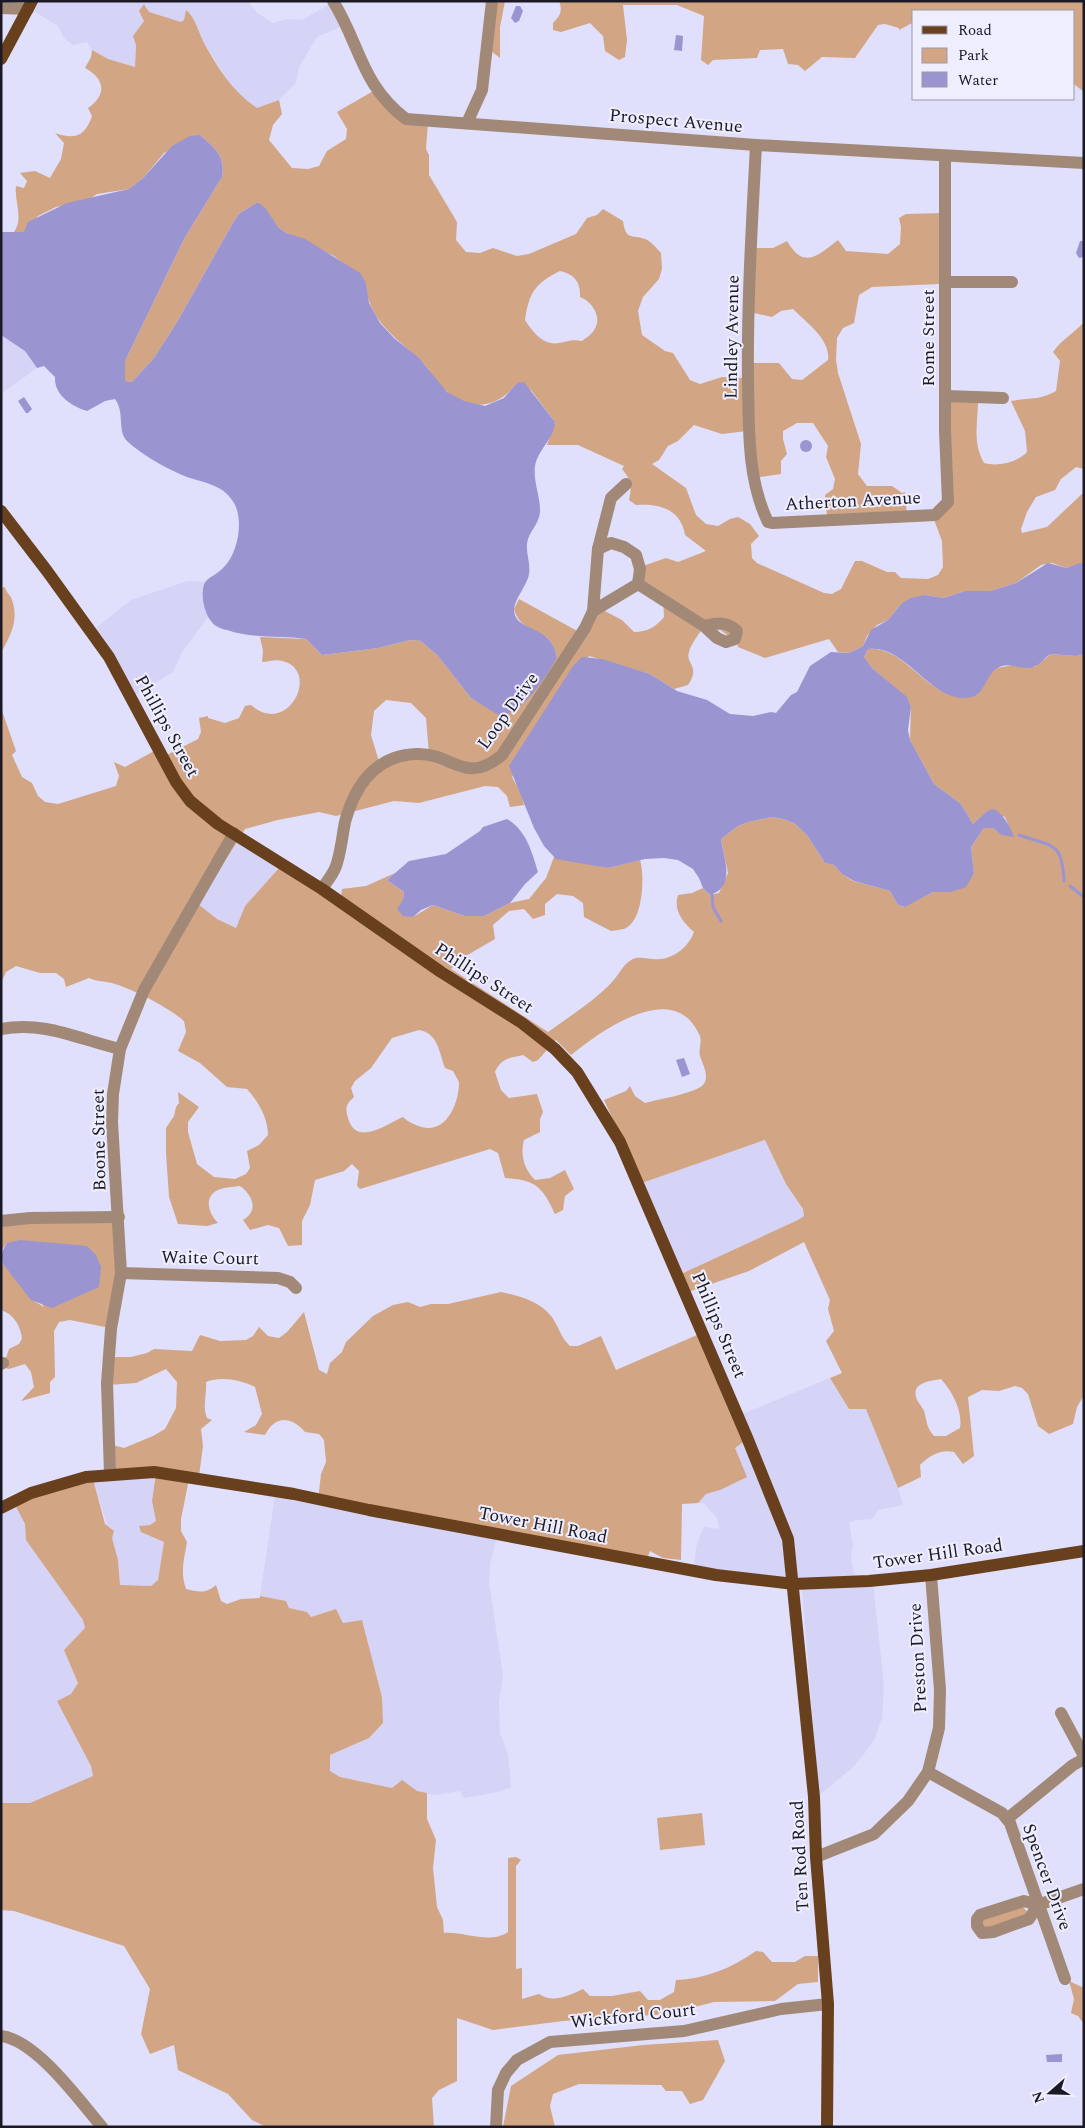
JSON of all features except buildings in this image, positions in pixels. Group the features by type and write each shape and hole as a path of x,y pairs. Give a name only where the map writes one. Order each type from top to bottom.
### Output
{"main road":[{"path":"1,59 30,5"},
{"name":"Phillips Street","path":"1,511 47,571 109,658 176,782 190,801 218,824 322,890 441,972 522,1023 555,1049 577,1072 597,1101 620,1142 767,1485 788,1539 794,1584"},
{"name":"Tower Hill Road","path":"1,1508 32,1493 86,1478 110,1474 154,1472 284,1492 716,1575 794,1584 869,1581 1084,1551"},
{"name":"Ten Rod Road","path":"794,1584 814,1797 816,1857 828,2004 827,2127"}],"street":[{"name":"Prospect Avenue","path":"332,1 373,84 384,100 406,119 756,145 1084,163"},
{"path":"468,123 482,90 492,1"},
{"path":"1,8 30,5"},
{"name":"Lindley Avenue","path":"756,145 750,260 749,434 755,491 768,522 772,523"},
{"name":"Rome Street","path":"935,514 948,502 945,431 945,156"},
{"path":"945,282 1012,282"},
{"path":"946,396 1003,398"},
{"name":"Loop Drive","path":"322,890 335,869 353,798 371,771 385,762 410,754 430,754 468,769 490,765 502,755 577,644 593,611 598,549 611,498 626,484"},
{"name":"Atherton Avenue","path":"772,523 935,514"},
{"path":"598,549 611,543 624,547 636,555 640,569 638,584"},
{"path":"593,611 638,584"},
{"path":"638,584 704,626"},
{"name":"Boone Street","path":"110,1474 106,1383 111,1329 121,1273 112,1122 113,1094 120,1048 144,990 234,834"},
{"path":"1,1029 40,1027 66,1031 97,1043 120,1048"},
{"path":"1,1221 30,1218 119,1217"},
{"name":"Waite Court","path":"121,1273 278,1278 290,1282 296,1288"},
{"name":"Preston Drive","path":"816,1857 874,1834 908,1801 928,1772 939,1728 940,1690 930,1574"},
{"path":"1006,1819 1084,1757 1061,1713"},
{"name":"Spencer Drive","path":"928,1772 1002,1814 1012,1827 1064,1979"},
{"path":"1038,1905 1084,1889"},
{"name":"Wickford Court","path":"496,2127 498,2090 506,2073 517,2060 550,2042 684,2031 781,2010 828,2004"},
{"path":"1,2036 13,2037 31,2048 102,2127"}],"shaded area":[{"path":"39,1 248,1 257,13 273,23 287,19 302,20 333,2 342,26 317,37 299,67 296,83 279,100 257,108 240,96 229,82 203,41 190,14 186,11 184,20 181,22 149,12 145,4 144,21 136,45 135,67 108,59 92,50 87,42 73,45 64,38 58,26 34,11"},
{"path":"1,335 25,351 37,368 1,394"},
{"path":"188,581 206,582 202,591 208,617 182,652 173,672 130,698 96,628 131,600"},
{"path":"233,835 280,867 245,906 236,928 217,919 198,904"},
{"path":"765,1140 786,1184 803,1209 804,1216 681,1274 643,1183"},
{"path":"830,1378 849,1408 866,1408 903,1505 878,1510 872,1519 857,1520 849,1523 853,1545 851,1557 853,1571 859,1582 873,1582 884,1687 882,1718 874,1740 864,1754 851,1769 819,1795 802,1589 694,1566 697,1543 704,1527 719,1529 717,1518 704,1503 698,1503 715,1484 720,1490 725,1480 739,1411 745,1413"},
{"path":"156,1474 152,1501 156,1521 150,1525 140,1526 141,1532 164,1542 158,1580 151,1586 120,1585 118,1560 93,1479"},
{"path":"275,1496 497,1536 490,1564 489,1583 503,1675 499,1702 500,1734 508,1754 511,1787 498,1792 464,1798 460,1791 435,1795 417,1791 402,1780 392,1788 340,1777 330,1771 330,1755 369,1738 383,1723 382,1697 362,1620 343,1623 336,1609 311,1617 307,1612 289,1608 286,1601 260,1596"},
{"path":"14,1503 25,1524 26,1540 83,1620 85,1628 64,1650 78,1683 71,1694 93,1776 30,1803 1,1803 1,1509"}],"green space":[{"path":"495,1 505,1 500,27 500,58 491,51"},
{"path":"559,1 1084,1 1084,92 1075,85 1075,10 912,10 912,23 899,30 899,28 885,24 878,25 855,58 822,57 805,71 798,65 788,64 783,49 760,50 757,58 713,60 708,65 701,60 704,16 677,5 623,5 627,40 625,57 619,60 605,51 603,36 590,23 561,32 553,30 553,23 561,11"},
{"path":"144,4 149,12 181,22 184,20 186,10 194,20 214,60 240,94 257,108 279,100 282,114 273,125 269,140 292,168 308,169 319,166 327,151 346,139 347,129 337,112 375,90 384,102 428,122 426,149 429,155 429,175 457,222 456,240 466,252 480,253 493,248 517,256 529,254 576,234 587,218 597,215 603,209 623,221 626,232 630,236 647,240 661,253 662,269 659,279 643,297 638,311 642,335 665,351 673,353 690,380 700,384 722,377 743,378 749,363 779,363 792,379 802,380 828,360 826,346 822,339 793,309 781,311 772,317 749,312 751,248 773,248 787,241 793,250 805,258 817,255 838,240 846,251 888,254 900,244 901,227 899,218 906,214 944,213 939,284 872,287 859,295 854,323 843,328 837,338 836,360 838,373 861,444 858,474 867,486 892,486 902,493 905,492 907,516 827,516 825,495 833,489 835,479 826,457 828,446 813,423 797,423 783,431 787,454 781,461 781,474 753,478 747,431 722,434 694,425 678,441 668,446 659,460 652,464 686,488 696,515 706,524 718,526 738,517 750,524 759,536 751,544 752,558 757,563 824,593 832,594 841,589 855,561 862,561 887,572 895,572 901,578 928,579 938,575 943,567 942,541 933,517 948,502 944,401 978,399 976,432 980,455 984,463 1001,464 1023,456 1027,452 1025,431 1011,401 1040,397 1056,391 1060,361 1053,352 1084,322 1084,469 1076,467 1061,479 1055,490 1036,497 1027,512 1021,529 1022,533 1047,527 1084,492 1084,564 1067,568 1052,563 1041,565 1016,583 990,591 965,591 944,598 925,595 902,603 888,620 877,625 867,636 863,646 849,653 838,652 829,639 765,658 738,647 737,642 715,626 703,627 691,645 688,656 693,669 692,679 688,685 674,689 650,674 589,656 512,777 521,793 524,805 510,807 507,796 498,787 485,786 419,803 394,801 336,816 319,812 245,829 198,904 217,919 236,928 245,906 280,867 341,896 342,889 366,886 395,873 387,880 404,892 403,900 413,917 433,905 465,916 484,916 510,903 529,899 546,878 554,857 608,868 640,860 642,886 639,907 632,923 626,928 611,931 584,917 583,903 573,896 557,894 545,904 545,915 533,919 524,909 509,911 493,925 495,939 464,957 451,969 548,1032 597,996 612,982 628,962 636,958 666,958 676,954 689,942 694,932 680,916 677,906 678,895 692,893 703,888 710,895 719,893 728,873 721,839 738,826 772,817 794,823 807,835 825,863 834,865 842,874 853,881 890,891 898,905 904,907 933,892 951,892 974,873 971,847 984,828 993,828 1001,835 1013,836 1005,817 987,811 973,824 961,804 934,784 910,740 911,707 907,698 873,669 864,657 868,649 889,653 909,666 936,688 946,693 957,695 977,695 990,674 997,668 1013,665 1035,667 1051,654 1076,656 1084,654 1084,1395 1077,1407 1073,1424 1049,1434 1038,1426 1028,1394 1022,1388 1015,1386 999,1391 982,1390 968,1397 974,1456 963,1464 954,1452 945,1451 936,1454 920,1465 921,1477 898,1488 866,1409 849,1409 830,1378 842,1373 826,1341 834,1331 828,1309 830,1300 804,1242 749,1271 688,1292 681,1274 804,1216 803,1209 786,1184 765,1140 642,1183 604,1100 626,1091 630,1086 635,1096 645,1103 684,1094 703,1085 706,1075 700,1056 701,1042 699,1034 687,1018 672,1010 655,1010 636,1014 600,1034 571,1055 556,1040 538,1060 533,1062 523,1055 506,1059 497,1067 495,1072 501,1090 509,1098 537,1094 543,1112 540,1119 540,1132 524,1140 522,1151 524,1162 535,1180 550,1178 565,1170 574,1189 565,1196 563,1210 555,1214 546,1197 537,1186 516,1179 505,1178 498,1153 490,1149 360,1189 357,1186 359,1171 352,1164 344,1171 315,1180 310,1205 302,1221 302,1245 288,1246 279,1228 268,1225 250,1230 243,1220 253,1208 251,1198 240,1186 221,1189 212,1194 209,1207 212,1216 218,1223 207,1226 178,1224 169,1197 166,1128 174,1116 179,1103 178,1092 199,1107 188,1122 188,1132 197,1164 214,1177 235,1179 246,1174 250,1168 247,1151 259,1145 268,1135 262,1110 247,1089 227,1087 200,1063 178,1051 186,1032 184,1021 160,1004 140,994 112,983 89,978 66,987 64,979 56,973 40,973 16,966 6,972 1,983 1,708 16,751 12,755 22,777 32,783 38,796 45,802 58,804 116,786 119,776 114,762 125,767 156,750 161,758 198,739 201,732 199,718 208,716 208,718 225,723 239,718 245,706 251,705 265,713 277,713 288,708 295,698 299,687 299,676 293,667 282,661 262,662 263,651 260,637 306,639 322,655 378,648 410,640 421,641 438,656 471,698 490,709 544,675 557,658 554,647 549,640 523,624 518,618 514,609 519,599 581,633 597,607 622,620 634,632 647,630 658,624 664,617 663,594 639,582 640,567 666,558 678,562 706,551 685,535 679,519 668,509 653,505 636,505 629,500 630,483 622,469 624,466 578,445 547,445 555,422 531,390 517,383 500,399 480,405 470,404 450,394 424,364 393,336 378,318 372,308 366,283 334,256 286,233 278,227 258,202 240,213 234,221 177,322 154,358 132,382 125,381 125,361 184,239 222,177 222,163 218,153 200,135 164,153 144,177 129,189 97,194 88,200 56,207 38,216 25,232 14,232 18,221 16,186 24,188 27,181 20,173 35,171 50,178 61,159 64,143 55,133 69,136 79,135 86,128 92,116 88,108 99,97 101,86 96,76 85,68 91,57 92,50 108,59 135,67 136,45 133,36 144,21 139,11","holes":["560,271 576,279 580,297 589,302 597,315 596,325 592,333 582,341 548,342 539,337 525,320 531,296 539,285 551,275","386,700 411,703 426,718 429,754 380,765 371,735 374,711","419,1030 434,1039 445,1068 453,1071 459,1082 453,1110 442,1123 435,1127 426,1128 416,1125 403,1117 372,1131 364,1133 357,1131 352,1127 347,1111 347,1106 354,1097 351,1088 355,1081 371,1068 392,1038","941,1379 956,1402 960,1415 960,1428 946,1436 934,1436 931,1433 924,1411 917,1401 917,1388 923,1383"]},
{"path":"5,587 11,598 15,614 11,633 1,653 1,588"},
{"path":"116,1217 121,1273 110,1328 70,1320 59,1322 54,1331 55,1377 50,1382 50,1393 21,1401 34,1387 31,1372 25,1364 9,1369 3,1367 9,1349 19,1344 22,1339 16,1322 10,1315 1,1310 1,1259 3,1264 34,1301 44,1307 7,1243 1,1251 1,1222"},
{"path":"501,1292 522,1297 541,1306 551,1316 570,1346 578,1346 601,1336 616,1370 704,1332 749,1438 735,1448 747,1477 720,1490 706,1494 698,1503 682,1504 681,1560 663,1558 650,1551 646,1562 318,1500 321,1474 326,1462 324,1440 319,1434 305,1432 294,1423 284,1420 274,1424 265,1435 244,1432 256,1425 262,1414 255,1387 244,1382 218,1379 206,1382 206,1414 207,1418 212,1420 201,1429 203,1446 199,1476 189,1479 181,1519 181,1531 187,1542 183,1571 186,1589 202,1592 216,1585 221,1601 227,1604 241,1599 260,1598 260,1596 286,1601 289,1608 307,1612 311,1617 336,1609 343,1623 362,1620 382,1697 383,1723 369,1738 330,1755 330,1771 340,1777 392,1788 402,1780 417,1791 427,1793 427,1819 436,1840 433,1868 437,1907 443,1920 444,1933 485,1938 501,1936 508,1932 508,1858 516,1857 521,1860 516,1866 516,1969 522,1968 522,1999 539,1994 544,1997 561,1998 583,1989 590,1996 612,1996 640,1991 648,2000 660,2000 674,1992 676,1980 718,1972 756,1951 763,1952 772,1962 795,1962 805,1956 818,1956 818,1982 798,1984 775,2001 714,2002 668,2014 563,2021 493,2030 457,2018 457,2081 439,2090 432,2098 434,2127 266,2127 252,2120 228,2094 178,2070 174,2045 150,2054 141,2034 150,1989 124,1946 14,1911 1,1910 1,1803 30,1803 93,1776 91,1766 57,1701 71,1694 78,1683 64,1650 85,1628 83,1620 26,1540 25,1524 14,1503 93,1479 105,1524 114,1531 112,1538 118,1560 120,1585 151,1586 158,1580 164,1542 141,1532 139,1526 150,1525 156,1521 152,1501 156,1474 111,1473 109,1444 124,1448 165,1429 176,1408 177,1382 166,1369 136,1383 109,1385 108,1357 131,1357 154,1349 192,1351 200,1335 220,1341 246,1340 253,1336 259,1327 268,1336 279,1338 287,1332 304,1312 319,1370 327,1374 330,1363 342,1352 346,1342 373,1316 393,1305 408,1302 420,1307 431,1304 448,1304"},
{"path":"702,1813 705,1845 660,1850 657,1818"},
{"path":"1023,1907 1028,1913 984,1930 980,1921"},
{"path":"1069,1981 1084,1988 1084,2024 1078,2016 1071,2013 1074,1999"},
{"path":"718,2040 725,2061 703,2100 690,2104 682,2091 666,2091 661,2085 579,2084 553,2094 550,2106 555,2127 503,2127 511,2086 558,2055 643,2045"}],"water":[{"path":"516,6 520,6 523,11 519,21 515,23 511,18"},
{"path":"676,35 683,36 682,51 674,50"},
{"path":"200,135 218,153 222,163 222,177 184,239 125,361 125,381 132,382 154,358 177,322 234,221 240,213 258,202 266,209 278,227 286,233 305,239 360,273 366,283 369,303 380,323 394,338 419,358 447,392 464,401 485,406 504,398 517,383 524,382 555,422 553,432 539,454 535,465 540,512 538,521 529,536 527,544 528,578 514,610 520,622 548,639 554,647 557,658 533,693 509,713 500,716 471,698 438,656 421,641 410,640 378,648 322,655 306,639 247,635 216,626 206,613 203,590 206,581 229,561 236,545 239,518 234,503 229,496 218,487 182,475 168,468 146,456 127,441 122,432 120,410 115,399 105,401 87,411 70,403 60,394 55,383 55,377 44,366 37,368 25,351 1,335 1,232 24,232 28,222 67,203 129,189 144,177 172,146 190,136"},
{"path":"1080,241 1084,241 1084,257 1079,258 1076,253"},
{"path":"24,397 32,409 28,413 26,413 18,401"},
{"path":"804,440 808,440 812,446 808,452 804,452 800,448 800,444"},
{"path":"1048,563 1067,568 1080,563 1084,564 1084,654 1076,656 1051,654 1038,665 1028,668 1010,665 1001,666 993,672 979,693 972,697 957,697 944,693 908,664 882,650 868,649 864,657 873,669 907,697 911,707 908,730 910,740 934,784 961,804 973,824 987,811 994,809 998,811 1009,825 1014,837 1001,835 993,828 984,828 971,847 974,873 966,887 951,892 933,892 905,907 898,905 890,891 854,881 842,874 834,865 825,863 807,835 794,823 772,817 738,826 721,839 726,863 726,879 718,891 710,895 703,888 693,869 678,860 664,858 645,859 608,868 556,859 544,846 534,828 509,766 573,666 582,657 602,659 650,674 677,691 707,700 730,714 753,716 771,712 776,713 791,695 797,692 810,666 831,652 849,653 863,646 871,630 888,620 902,603 911,598 925,595 944,598 965,591 990,591 1016,583"},
{"path":"507,819 524,835 531,849 538,872 525,884 510,903 484,916 465,916 433,905 421,910 413,917 403,916 397,909 403,900 404,892 387,880 409,861 446,854 483,827"},
{"path":"684,1058 690,1074 682,1077 676,1060"},
{"path":"20,1240 87,1246 96,1255 101,1267 99,1287 52,1308 31,1300 2,1261 2,1253 7,1243"},
{"path":"1062,2054 1062,2062 1047,2062 1046,2055"}],"waterway":[{"path":"1019,835 1048,845 1058,852 1063,868 1064,881"},
{"path":"1070,886 1084,897"},
{"path":"712,895 713,907 721,921"}]}
